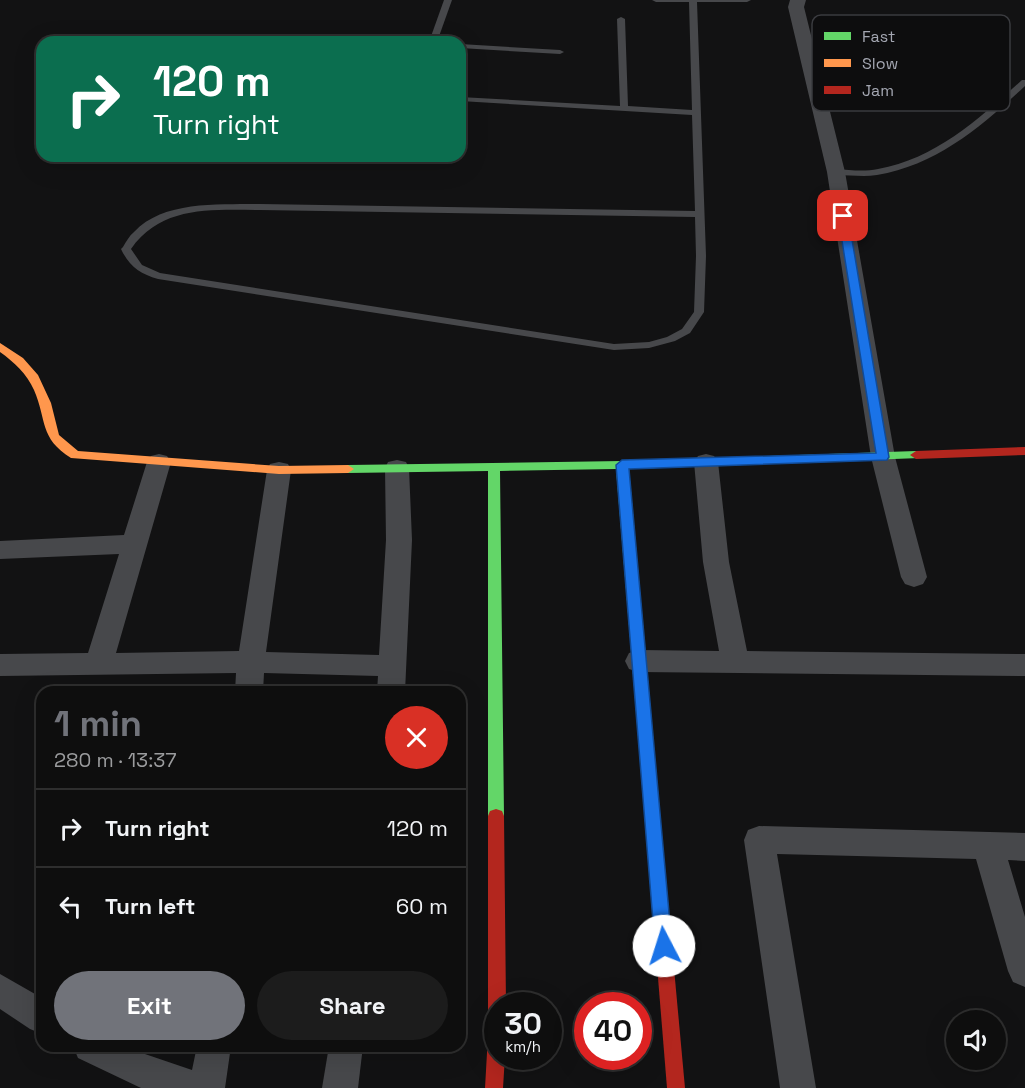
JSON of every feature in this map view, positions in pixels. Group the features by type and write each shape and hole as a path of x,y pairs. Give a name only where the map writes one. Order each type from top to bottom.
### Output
{"street":[{"path":"798,0 796,7 812,73"},
{"path":"821,111 836,172 883,457 914,577"},
{"path":"0,347 20,358 38,382 58,446 75,455 279,470 622,465 1025,451"},
{"path":"99,663 159,462"},
{"path":"706,462 713,551 722,609 735,661"},
{"path":"622,465 676,1088"},
{"path":"494,466 497,1035 494,1088"},
{"path":"0,664 251,662 392,679 399,540 397,468"},
{"path":"249,686 279,470"},
{"path":"0,550 134,544"},
{"path":"639,661 1025,665"},
{"path":"798,1088 759,840 1025,847"},
{"path":"988,847 1025,971"},
{"path":"0,990 36,1013"},
{"path":"102,1052 136,1069 194,1088"},
{"path":"207,1088 213,1052"},
{"path":"340,1088 345,1052"}],"lane":[{"path":"435,36 448,0"},
{"path":"656,0 693,2 747,0"},
{"path":"693,2 699,214 699,312 686,331 671,339 649,345 614,347 158,276 143,271 130,260 126,249 134,235 147,225 172,214 200,208 699,214"},
{"path":"621,19 624,109"},
{"path":"466,46 560,52"},
{"path":"1010,95 1025,82"},
{"path":"466,99 696,113"},
{"path":"836,172 878,172 921,159 963,136 992,111"}],"traffic: fast":[{"path":"348,469 622,465 916,455"},
{"path":"622,465 659,892"},
{"path":"494,466 496,816"}],"traffic: slow":[{"path":"0,347 19,361 34,378 45,403 53,435 57,442 75,455 279,470 348,469"}],"traffic: jam":[{"path":"916,455 1025,451"},
{"path":"494,1088 497,1035 496,816"},
{"path":"659,892 676,1088"}],"route":[{"path":"664,946 622,465 883,457 843,216"}]}
